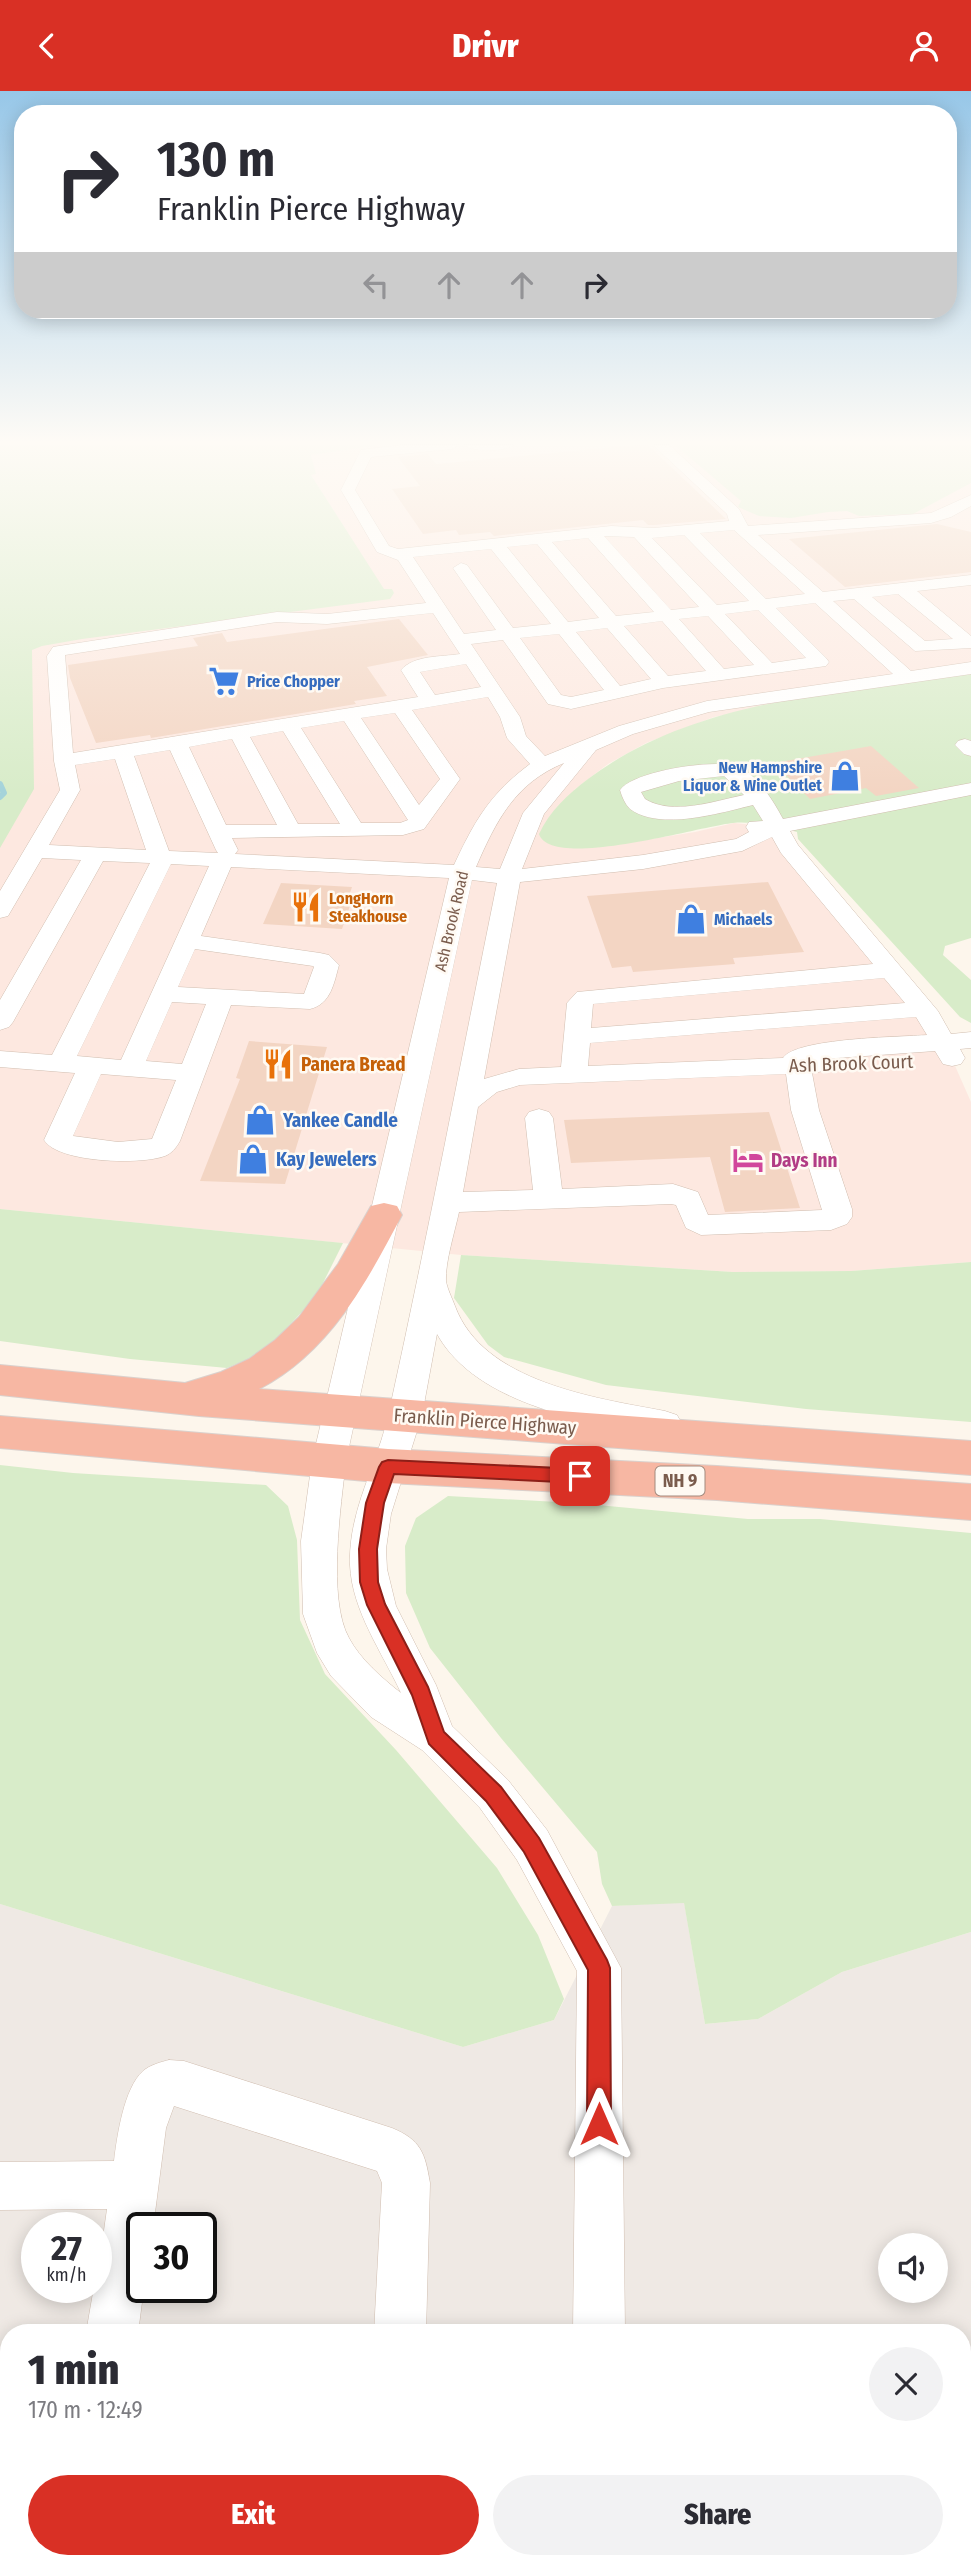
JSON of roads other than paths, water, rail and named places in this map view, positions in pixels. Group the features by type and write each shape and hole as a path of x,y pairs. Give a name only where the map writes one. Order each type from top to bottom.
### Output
{"highway":[{"path":"174,1398 217,1391 249,1377 282,1356 314,1326 340,1295 384,1215"},
{"name":"Franklin Pierce Highway","path":"0,1380 174,1398 971,1458"},
{"name":"NH 9","path":"0,1432 388,1467 717,1483 971,1502"}],"street":[{"path":"407,561 512,725 558,764"},
{"path":"509,561 616,693"},
{"path":"560,561 663,683"},
{"path":"617,561 720,675"},
{"path":"665,561 769,670"},
{"path":"461,568 555,700 560,703 663,683 820,662 719,561"},
{"path":"778,561 906,677"},
{"path":"459,640 971,580"},
{"path":"950,582 971,599"},
{"path":"902,588 970,643"},
{"path":"857,593 921,647 970,643"},
{"path":"0,911 70,790 56,656 59,651 277,617 327,619 437,607"},
{"path":"430,701 410,670 418,665 471,659"},
{"path":"436,1737 421,1693 376,1605 369,1582 368,1549 375,1503 399,1441 405,1415 510,868 558,764 589,746 660,719 707,707 971,667"},
{"path":"65,761 492,691"},
{"path":"219,832 408,828 419,821 450,779 400,706"},
{"path":"349,714 419,821"},
{"path":"289,724 354,829"},
{"path":"500,800 516,769 512,725"},
{"path":"238,733 291,831"},
{"path":"130,1068 187,941 228,860 219,832 177,743"},
{"path":"61,1063 162,857 122,751"},
{"name":"Ash Brook Road","path":"558,764 500,800 470,849 462,872 329,1461 319,1542 322,1614 330,1641 344,1664 386,1704 436,1737 494,1794 532,1845 599,1968 599,2324"},
{"path":"758,798 657,814 639,807 633,801 630,790 644,781 725,769 734,772 758,798 773,817 775,827 789,848 955,1053"},
{"path":"37,851 462,872 677,856 742,844 775,827 971,789"},
{"path":"0,1022 96,853"},
{"path":"163,994 310,1002 318,994 327,965 320,960 187,941"},
{"path":"574,1074 580,1003 586,997 890,970"},
{"path":"92,1065 59,1134 58,1140 61,1144 143,1151 162,1147 221,998"},
{"path":"577,1035 605,1036 922,1009"},
{"name":"Ash Brook Court","path":"464,1105 488,1086 506,1080 574,1074 796,1065 955,1053 971,1040"},
{"path":"0,1059 193,1073"},
{"path":"445,1203 673,1194 688,1199 696,1221 701,1225 831,1220 837,1217 837,1209 805,1110 796,1065"},
{"path":"539,1118 549,1199"},
{"path":"431,1281 456,1338 484,1365 515,1383 592,1408 742,1440"},
{"path":"113,2324 147,2108 155,2092 167,2083 184,2084 392,2153 403,2163 406,2183 400,2324"},
{"path":"0,2186 135,2185"}],"waterway":[{"path":"0,784 4,793 0,797"}],"place":[{"name":"Price Chopper","path":"224,681"},
{"name":"New Hampshire Liquor & Wine Outlet","path":"845,776"},
{"name":"LongHorn Steakhouse","path":"306,907"},
{"name":"Michaels","path":"691,919"},
{"name":"Panera Bread","path":"278,1064"},
{"name":"Yankee Candle","path":"260,1120"},
{"name":"Kay Jewelers","path":"253,1159"},
{"name":"Days Inn","path":"748,1160"}]}
